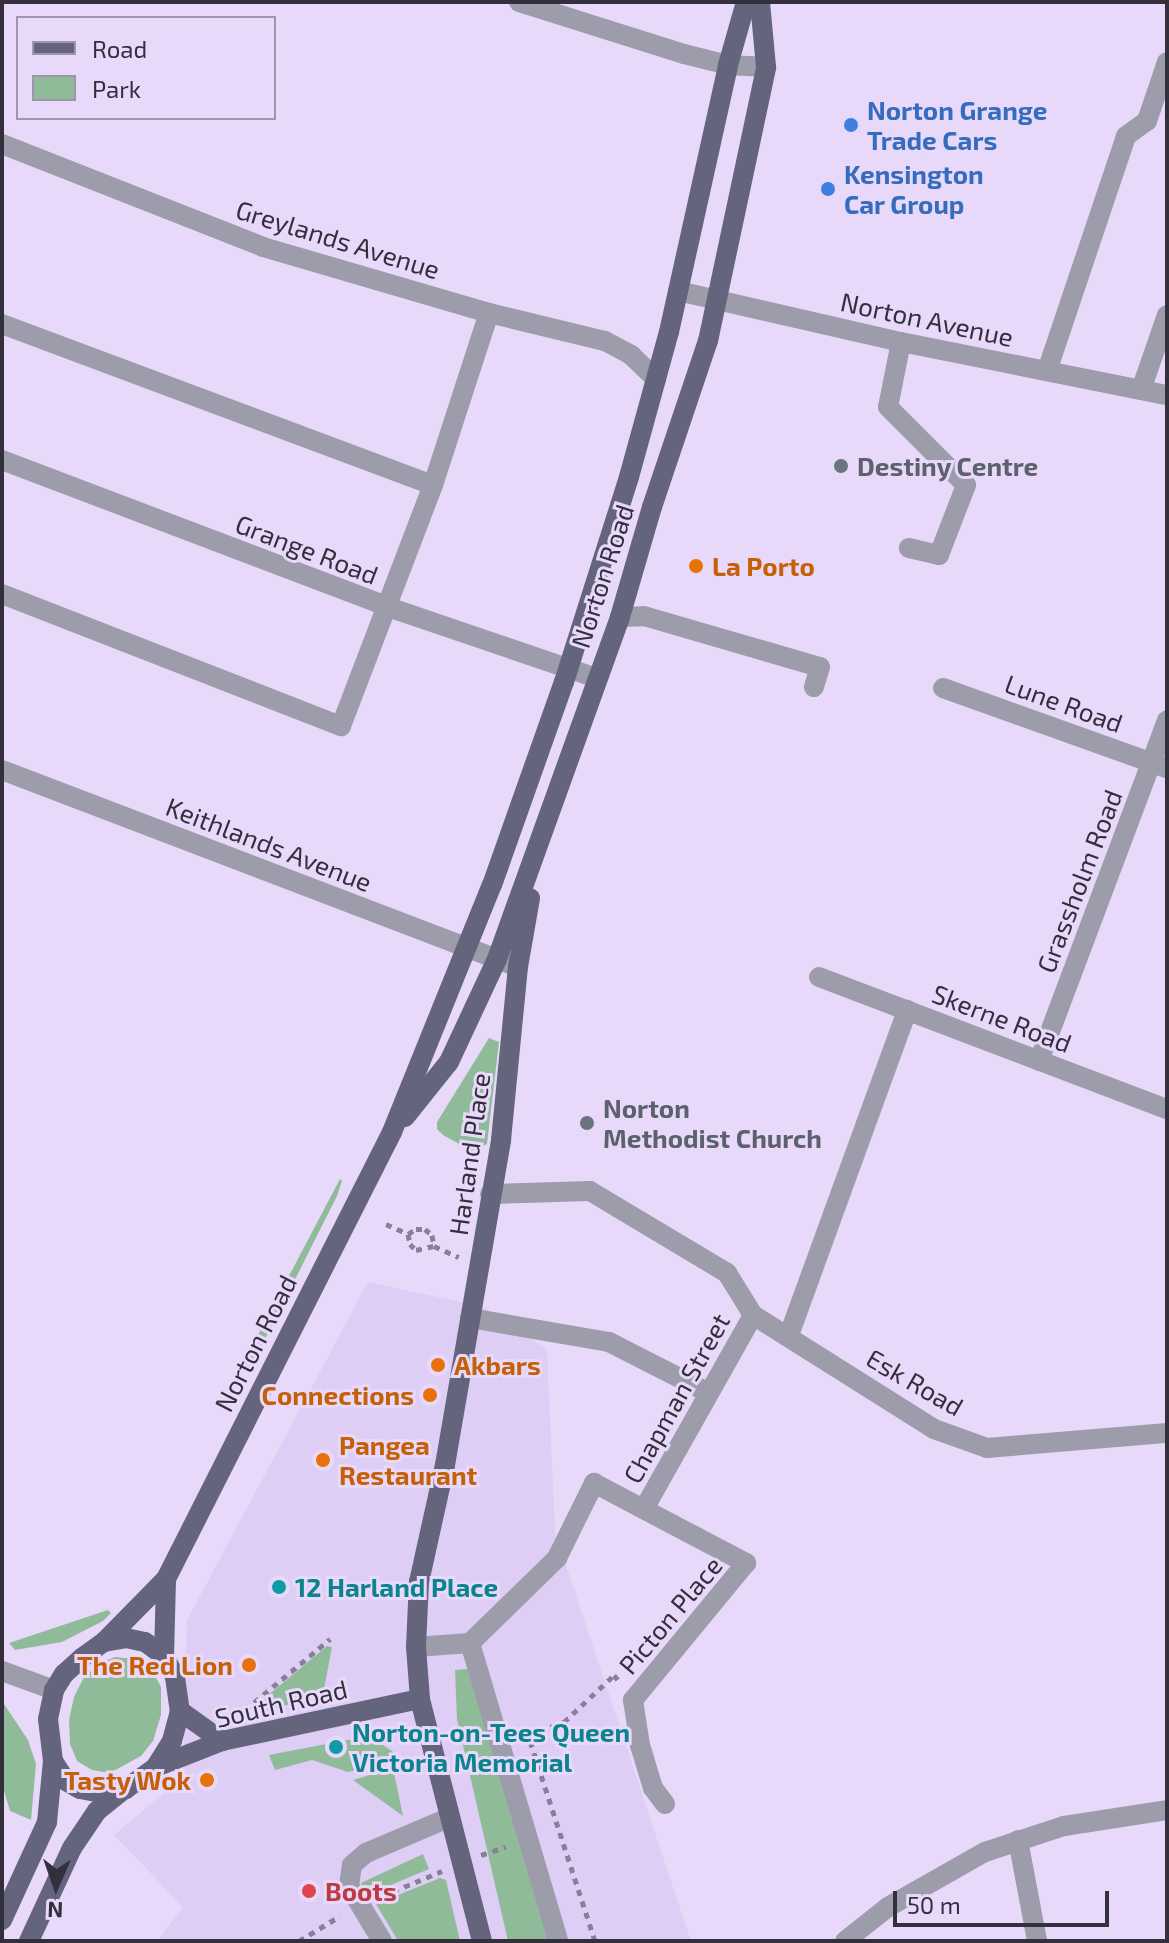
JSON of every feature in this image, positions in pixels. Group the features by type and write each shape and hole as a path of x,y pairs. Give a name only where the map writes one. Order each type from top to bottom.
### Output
{"main road":[{"name":"Norton Road","path":"104,1642 166,1579 392,1132 467,947 568,669 629,477 678,291 728,65 746,2"},
{"name":"Norton Road","path":"392,1132 449,1062 497,959 620,617 718,301 766,67 760,2"},
{"name":"Harland Place","path":"482,1941 448,1818 420,1699 416,1647 419,1582 445,1465 501,1140 518,967 538,851"},
{"name":"Norton Road","path":"164,1656 166,1579"},
{"path":"2,1920 47,1822 53,1761 48,1719 54,1690 64,1674 104,1642 126,1638 145,1642 164,1656 175,1677 180,1711 172,1741 156,1767 97,1811 72,1848 29,1941"},
{"name":"South Road","path":"156,1767 222,1741 420,1699"},
{"path":"180,1711 222,1741"},
{"path":"53,1761 66,1781 80,1789 101,1793 126,1789"}],"street":[{"path":"519,2 728,65 766,67"},
{"path":"1047,371 1126,136 1147,121 1167,62"},
{"name":"Greylands Avenue","path":"2,144 263,247 489,313 605,341 631,355 656,379"},
{"name":"Norton Avenue","path":"678,291 901,342 1167,395"},
{"path":"2,594 341,726 433,485 489,313"},
{"path":"1141,390 1167,315"},
{"path":"2,324 433,485"},
{"path":"901,342 888,407 966,485 939,555 909,548"},
{"name":"Grange Road","path":"2,460 388,607 596,678"},
{"path":"620,617 644,616 820,667 814,687"},
{"name":"Lune Road","path":"943,688 1159,765"},
{"name":"Grassholm Road","path":"1039,1061 1159,765 1167,720"},
{"name":"Keithlands Avenue","path":"2,770 518,967"},
{"name":"Skerne Road","path":"819,977 1167,1109"},
{"path":"789,1335 907,1010"},
{"path":"490,1194 590,1191 727,1273 753,1315"},
{"name":"Esk Road","path":"753,1315 934,1429 987,1448 1167,1433"},
{"name":"Chapman Street","path":"645,1507 753,1315"},
{"path":"470,1318 609,1342 709,1393"},
{"path":"416,1647 470,1643 557,1558 594,1483 645,1507"},
{"name":"Picton Place","path":"633,1700 746,1563 645,1507"},
{"path":"470,1643 558,1941"},
{"path":"2,1671 54,1690"},
{"path":"633,1700 653,1788 665,1804"},
{"path":"845,1941 888,1907 985,1852 1064,1826 1167,1810"},
{"path":"382,1941 349,1886 352,1865 366,1853 448,1818"},
{"path":"1018,1840 1037,1941"}],"path":[{"path":"386,1224 408,1234"},
{"path":"408,1234 416,1229 425,1229 432,1235 434,1246"},
{"path":"408,1234 410,1244 416,1250 434,1246 464,1259"},
{"path":"240,1713 330,1639"},
{"path":"595,1941 528,1735 564,1722 614,1675 633,1700"},
{"path":"299,1941 359,1906 461,1862 559,1826"}],"shaded area":[{"path":"368,1282 484,1307 547,1350 555,1532 691,1941 157,1941 183,1907 114,1835 183,1777 187,1620"}],"green space":[{"path":"489,1038 499,1042 487,1144 472,1151 443,1135 437,1129 437,1122"},
{"path":"340,1179 337,1196 248,1373 240,1369"},
{"path":"108,1610 111,1613 103,1621 62,1642 15,1650 9,1643"},
{"path":"327,1646 332,1647 323,1694 251,1716 254,1707"},
{"path":"115,1657 136,1659 152,1670 161,1687 161,1715 153,1741 141,1756 110,1773 92,1770 77,1761 70,1744 69,1720 74,1697 83,1679 98,1664"},
{"path":"468,1669 552,1941 508,1941 457,1719 455,1670"},
{"path":"2,1701 28,1740 36,1764 31,1820 10,1811 2,1784"},
{"path":"363,1737 365,1743 381,1744 392,1751 398,1760 348,1772 312,1760 275,1770 269,1755"},
{"path":"393,1768 403,1816 353,1780"},
{"path":"423,1854 429,1869 367,1895 361,1883"},
{"path":"440,1878 446,1880 460,1941 398,1941 376,1904"}],"place":[{"name":"Norton Grange Trade Cars","path":"851,125"},
{"name":"Kensington Car Group","path":"828,189"},
{"name":"Destiny Centre","path":"841,466"},
{"name":"La Porto","path":"696,566"},
{"name":"Norton Methodist Church","path":"587,1123"},
{"name":"Akbars","path":"438,1365"},
{"name":"Connections","path":"430,1395"},
{"name":"Pangea Restaurant","path":"323,1460"},
{"name":"12 Harland Place","path":"279,1587"},
{"name":"The Red Lion","path":"249,1665"},
{"name":"Norton-on-Tees Queen Victoria Memorial","path":"336,1747"},
{"name":"Tasty Wok","path":"207,1780"},
{"name":"Boots","path":"309,1891"}]}
